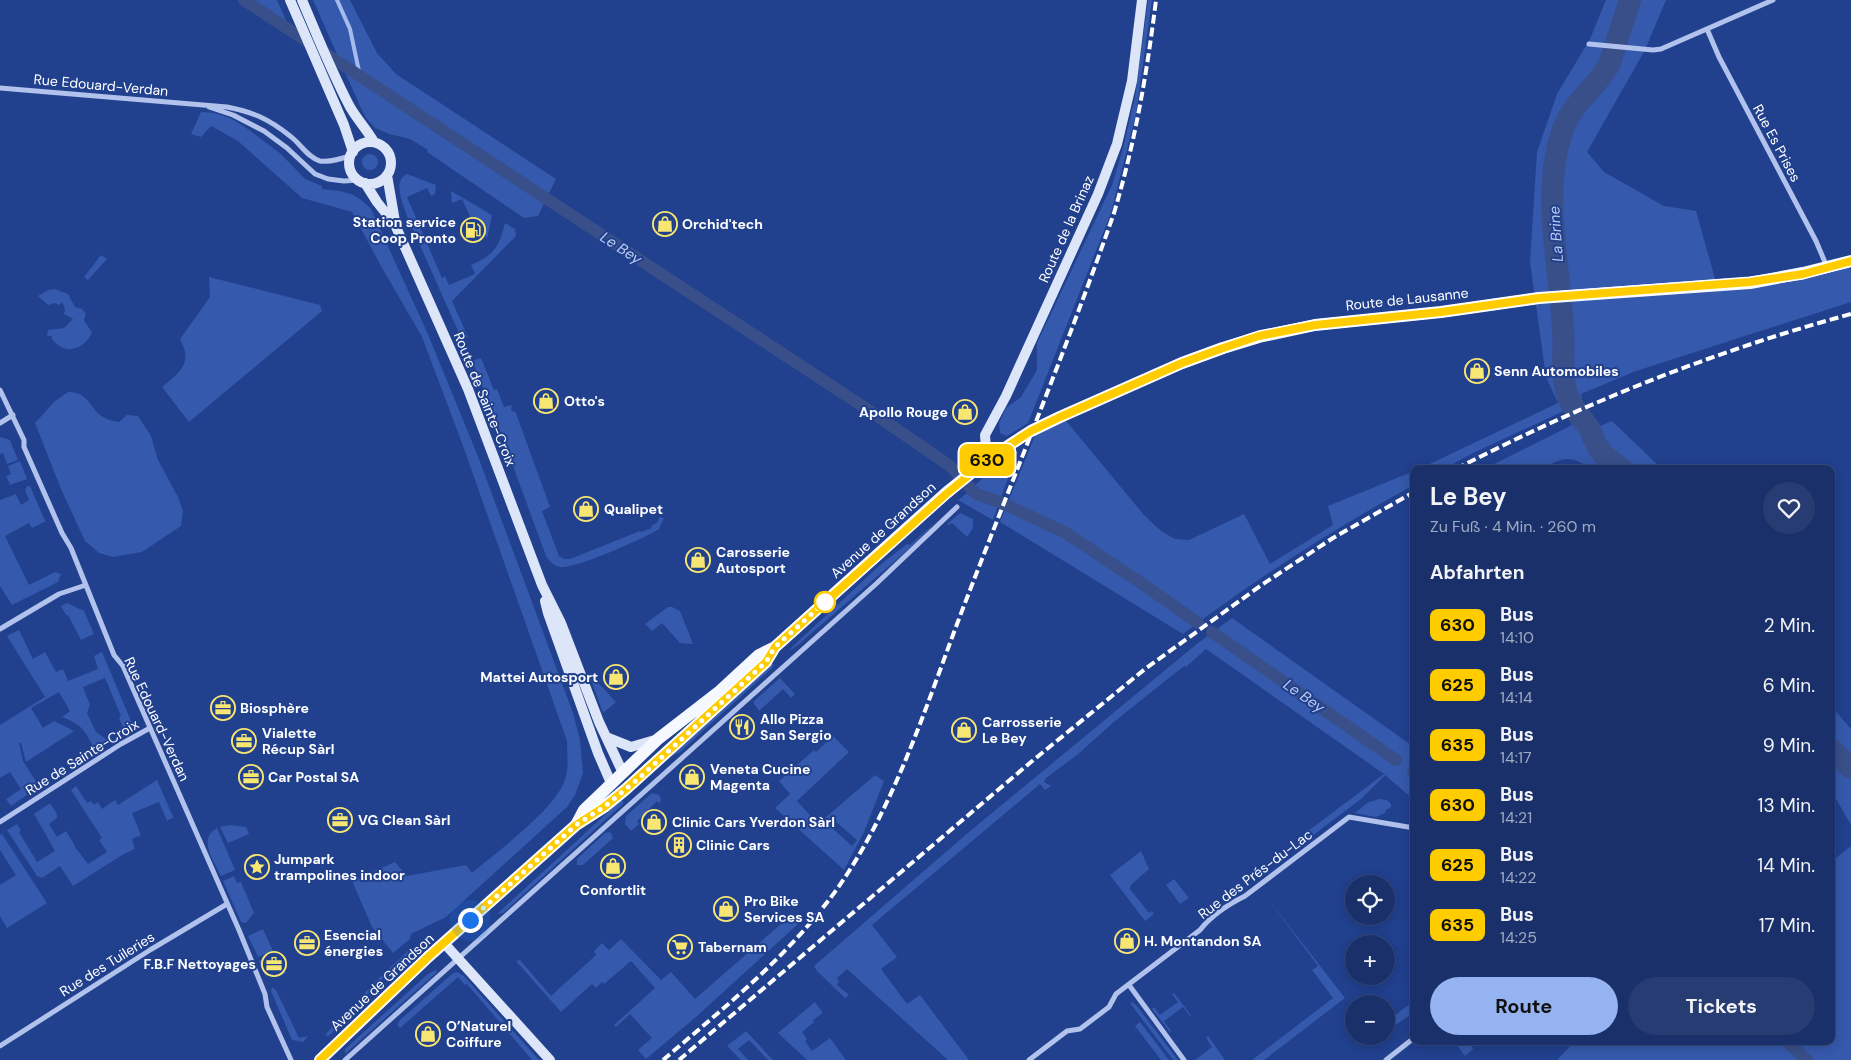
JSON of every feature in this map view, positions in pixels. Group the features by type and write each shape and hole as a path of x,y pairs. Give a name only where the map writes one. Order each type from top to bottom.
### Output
{"main road":[{"path":"290,0 344,124 352,154 351,169 362,181 377,182 387,175 390,168 390,156 383,146 374,142 352,109 340,87 302,0"},
{"name":"Route de la Brinaz","path":"991,457 986,449 985,435 1006,396 1094,202 1117,144 1132,81 1142,0"},
{"path":"352,154 360,145 374,142"},
{"name":"Route de Sainte-Croix","path":"387,175 396,227 468,389 542,585 561,623 606,738 623,773"},
{"name":"Route de Sainte-Croix","path":"362,181 396,227"},
{"name":"Route de Lausanne","path":"991,457 1031,431 1060,417 1182,363 1259,336 1315,325 1441,312 1539,298 1750,282 1827,268 1851,261"},
{"name":"Avenue de Grandson","path":"576,825 584,810 658,739 720,690 759,655 775,647 946,494 991,457"},
{"name":"Route de Sainte-Croix","path":"542,585 550,619 600,758 611,783"},
{"name":"Avenue de Grandson","path":"320,1060 444,943 576,825 604,807 626,789 766,662 775,647"},
{"path":"606,738 630,747 658,739"},
{"path":"623,773 626,789"},
{"path":"611,783 626,789"},
{"path":"444,943 550,1060"}],"street":[{"path":"1589,44 1645,50 1661,49 1773,0"},
{"name":"Rue Es Prises","path":"1707,29 1724,66 1816,241 1827,268"},
{"name":"Rue Edouard-Verdan","path":"0,88 199,104"},
{"path":"199,104 249,111 292,137 314,158 320,161 328,162 352,154"},
{"path":"199,104 233,115 264,131 287,148 308,169 323,178 362,181"},
{"name":"Rue Edouard-Verdan","path":"0,390 24,440 27,455 86,585 114,654 123,666 227,904 265,994 266,1007 291,1060"},
{"path":"0,423 12,415"},
{"path":"345,1060 876,584 957,507"},
{"path":"0,629 59,594 86,585"},
{"name":"Rue de Sainte-Croix","path":"0,822 121,744 150,728"},
{"name":"Rue des Prés-du-Lac","path":"1029,1060 1067,1031 1080,1029 1109,1007 1116,994 1200,930 1205,923 1245,896 1349,817 1410,827"},
{"name":"Rue des Tuileries","path":"0,1046 150,950 227,904"},
{"path":"1129,985 1184,1060"},
{"path":"1386,1060 1410,1041"}],"shaded area":[{"path":"248,0 277,0 289,27"},
{"path":"313,0 350,0 377,53 396,74 556,179 538,216 524,218 410,139 389,134 375,128 366,118 360,106"},
{"path":"1148,0 1152,0 1136,114 1111,213 1028,423 1007,436 1000,433 999,423 1006,408 1021,397 1037,370 1037,343 1112,185 1135,97"},
{"path":"1606,0 1666,0 1645,50 1587,152 1604,172 1664,206 1696,211 1717,286 1848,262 1851,272 1851,302 1636,371 1581,394 1583,404 1600,426 1612,421 1658,465 1584,465 1575,460 1565,459 1550,465 1492,465 1572,425 1564,411 1451,465 1427,465 1558,403 1546,377 1530,262 1537,152 1557,94 1590,39"},
{"path":"201,112 215,113 230,118 281,154 305,179 322,186 322,189 355,196 371,209 427,332 479,459 573,713 580,740 583,773 575,795 567,807 446,917 411,934 410,939 393,953 372,927 352,881 395,862 407,876 466,865 472,873 524,830 550,804 565,780 568,761 567,741 462,443 422,337 352,212 302,198 238,141 211,126 201,137 191,134"},
{"path":"370,154 376,156 378,162 376,168 370,170 364,168 362,162 364,156"},
{"path":"407,174 436,185 435,194 431,196 427,188 407,197 442,278 445,276 449,285 475,274 471,265 490,254 498,244 505,223 515,229 516,236 452,301 468,337 462,340 403,205 399,187 403,177"},
{"path":"451,191 492,215 487,239 479,219 472,221 462,199 452,203"},
{"path":"101,255 107,259 88,280 84,277"},
{"path":"209,277 320,305 322,311 189,422 162,387 183,366 185,354 180,339 210,297"},
{"path":"55,289 68,294 75,307 82,309 86,314 84,320 92,333 84,344 74,349 62,348 52,339 52,336 47,336 48,330 64,328 73,319 64,314 65,309 62,302 59,305 55,303 48,305 38,296 48,290"},
{"path":"481,358 494,390 497,389 504,407 512,405 511,410 516,413 550,507 542,511 559,556 564,559 570,559 652,528 651,526 658,522 659,517 664,518 659,529 626,546 580,563 561,567 551,562 546,556 472,361"},
{"path":"68,392 80,394 98,413 109,420 119,422 127,415 138,416 151,436 158,460 178,497 183,511 181,526 142,552 113,557 99,553 85,541 61,489 35,423 55,401"},
{"path":"1062,416 1144,515 1161,531 1175,539 1189,540 1244,514 1270,564 1333,525 1328,506 1410,473 1410,487 1296,555 1183,634 1000,522 1038,428"},
{"path":"0,437 10,440 18,460 7,464 3,453 0,454"},
{"path":"1018,451 1000,500 979,493 973,487 994,468"},
{"path":"20,461 27,479 10,485 6,476 11,474 8,466"},
{"path":"27,486 30,486 46,523 44,522 32,528 29,523 5,536 29,585 55,572 61,574 58,582 12,605 0,586 0,500 16,494 21,505 29,500 25,490"},
{"path":"970,491 983,501 998,506 993,520 958,500"},
{"path":"960,513 973,519 973,528 967,537 952,523 947,524"},
{"path":"938,520 910,548 799,644 790,649 880,565 907,544 910,545"},
{"path":"67,603 84,611 94,634 81,640 61,606"},
{"path":"668,607 680,611 693,644 680,643 662,623 652,631 645,624"},
{"path":"1232,618 1410,744 1410,797 1385,775 1361,799 1308,839 1305,840 1300,837 1384,774 1206,649 1186,667 1184,666 1115,721 1077,755 1046,778 1044,782 1051,786 1045,790 1040,784 872,925 897,957 881,969 907,1004 920,995 969,1060 948,1060 847,969 837,978 839,982 837,985 849,995 845,998 817,971 814,966 969,832 1198,643"},
{"path":"19,630 33,659 45,652 56,672 63,669 68,681 98,669 94,656 102,652 131,721 130,727 125,733 119,718 121,716 105,678 83,687 90,705 87,713 96,732 107,740 96,751 79,726 62,717 70,711 59,692 31,708 43,728 54,721 74,731 26,762 21,743 19,743 23,761 37,783 30,787 33,791 26,792 27,795 11,806 6,799 21,789 10,772 0,778 0,725 45,697 7,636"},
{"path":"771,664 774,664 772,668 679,753 667,758"},
{"path":"591,675 616,702 603,713 590,677"},
{"path":"780,678 795,694 791,698 783,689 759,711 753,702"},
{"path":"1835,711 1851,729 1851,825 1835,797"},
{"path":"833,736 849,752 797,801 818,824 875,775 884,781 864,832 844,870 775,808 790,794 779,781 814,750 816,752","holes":["835,821 857,840 852,846 830,826"]},
{"path":"157,780 174,819 172,818 167,821 159,802 132,813 141,835 132,839 135,849 73,886 60,866 42,878 37,876 7,830 17,824 21,831 19,832 37,862 55,851 34,814 50,803 57,814 57,818 49,824 57,837 66,831 75,849 88,864 107,852 99,840 102,838 71,790 76,786 87,803 91,801 94,805 98,802 102,809 115,800 118,805"},
{"path":"652,793 659,795 661,799 660,804 657,801 637,821 639,824 631,831 625,824 626,816"},
{"path":"1379,799 1387,800 1391,804 1391,807 1385,813 1376,817 1355,813 1367,803"},
{"path":"620,801 623,801 623,804 503,913 497,914"},
{"path":"230,825 246,827 249,834 228,843 220,827"},
{"path":"217,828 235,870 221,876 211,857 208,844 208,838"},
{"path":"609,832 613,838 583,865 577,865 577,859 605,833"},
{"path":"2,834 47,903 7,928 0,916 0,885 16,875 0,850 0,835"},
{"path":"1851,846 1851,1060 1557,1060 1571,1045 1835,1045 1835,859"},
{"path":"1141,851 1149,869 1131,885 1130,889 1149,913 1152,911 1154,914 1145,921 1110,875"},
{"path":"234,876 237,883 241,882 254,913 246,923 241,922 223,881"},
{"path":"1174,879 1189,898 1180,904 1166,885"},
{"path":"1268,899 1345,998 1264,1060 1252,1060 1333,998 1312,970 1318,966"},
{"path":"790,916 798,924 696,1017 646,1059 638,1050 652,1038 630,1014 616,1027 614,1025 655,988 631,961 604,984 602,982 596,988 592,984 561,1012 516,961 520,960 551,996 596,955 594,951 602,943 609,950 621,939 661,980 671,972 695,999"},
{"path":"263,929 273,951 258,957 248,936"},
{"path":"413,949 378,983 331,1034 325,1035 377,980 409,950"},
{"path":"273,954 279,967 283,966 286,973 278,976 265,975 259,961"},
{"path":"436,970 437,972 345,1054 345,1049 428,974"},
{"path":"457,972 464,976 539,1060 532,1060 467,984 465,985 458,977 400,1028 397,1024 400,1020 452,974"},
{"path":"272,987 276,990 299,1038 308,1036 303,1042 292,1040 271,991"},
{"path":"1174,993 1191,1015 1183,1007 1164,1021 1170,1032 1152,1009 1154,1007 1160,1015 1178,1002 1172,994"},
{"path":"815,1002 823,1013 813,1020 814,1022 802,1032 807,1039 805,1041 812,1051 830,1038 846,1060 807,1060 778,1033"},
{"path":"1132,1002 1178,1060 1173,1060 1130,1003"},
{"path":"1410,1004 1410,1015 1395,1026 1395,1015"},
{"path":"1140,1022 1169,1060 1161,1060 1135,1026"},
{"path":"746,1031 773,1060 768,1060 749,1040 738,1049 748,1060 741,1060 727,1046"},
{"path":"1208,1036 1225,1060 1195,1060 1212,1047 1206,1038"},
{"path":"1457,1045 1471,1045 1473,1049 1465,1056"}],"waterway":[{"name":"Le Bey","path":"244,0 873,413 950,466 976,494 1000,502 1066,533 1198,623"},
{"path":"337,0 350,29 360,76"},
{"name":"La Brine","path":"1617,465 1599,450 1589,428 1570,401 1566,389 1563,372 1563,329 1552,205 1556,156 1562,132 1571,113 1609,65 1630,0"},
{"name":"Le Bey","path":"1212,632 1396,760"},
{"name":"La Brine","path":"1835,753 1851,768"},
{"name":"Le Bey","path":"1790,1045 1807,1060"}],"railway":[{"path":"663,1060 755,980 798,937 837,889 858,856 894,786 910,750 1060,360 1114,213 1140,108 1156,0"},
{"path":"1464,465 1600,401 1649,381 1749,345 1851,314"},
{"path":"679,1060 1031,762 1145,669 1263,584 1333,538 1410,494"}],"bus line":[{"name":"630","path":"320,1060 428,957 576,825 604,807 649,769 766,662 775,647 933,505 991,457 1031,431 1200,356 1259,336 1306,326 1460,310 1539,298 1717,286 1803,274 1851,261"}],"place":[{"name":"Orchid'tech","path":"665,224"},
{"name":"Station service Coop Pronto","path":"473,230"},
{"name":"Senn Automobiles","path":"1477,371"},
{"name":"Otto's","path":"546,401"},
{"name":"Apollo Rouge","path":"965,412"},
{"name":"Qualipet","path":"586,509"},
{"name":"Carosserie Autosport","path":"698,560"},
{"name":"Mattei Autosport","path":"616,677"},
{"name":"Biosphère","path":"223,708"},
{"name":"Allo Pizza San Sergio","path":"742,727"},
{"name":"Carrosserie Le Bey","path":"964,730"},
{"name":"Vialette Récup Sàrl","path":"244,741"},
{"name":"Car Postal SA","path":"251,777"},
{"name":"Veneta Cucine Magenta","path":"692,777"},
{"name":"VG Clean Sàrl","path":"340,820"},
{"name":"Clinic Cars Yverdon Sàrl","path":"654,822"},
{"name":"Clinic Cars","path":"679,845"},
{"name":"Confortlit","path":"613,866"},
{"name":"Jumpark trampolines indoor","path":"257,867"},
{"name":"Pro Bike Services SA","path":"726,909"},
{"name":"H. Montandon SA","path":"1127,941"},
{"name":"Esencial énergies","path":"307,943"},
{"name":"Tabernam","path":"680,947"},
{"name":"F.B.F Nettoyages","path":"274,964"},
{"name":"O’Naturel Coiffure","path":"428,1034"}],"route":[{"path":"470,920 576,825 604,807 649,769 766,662 775,647 825,602"}]}
